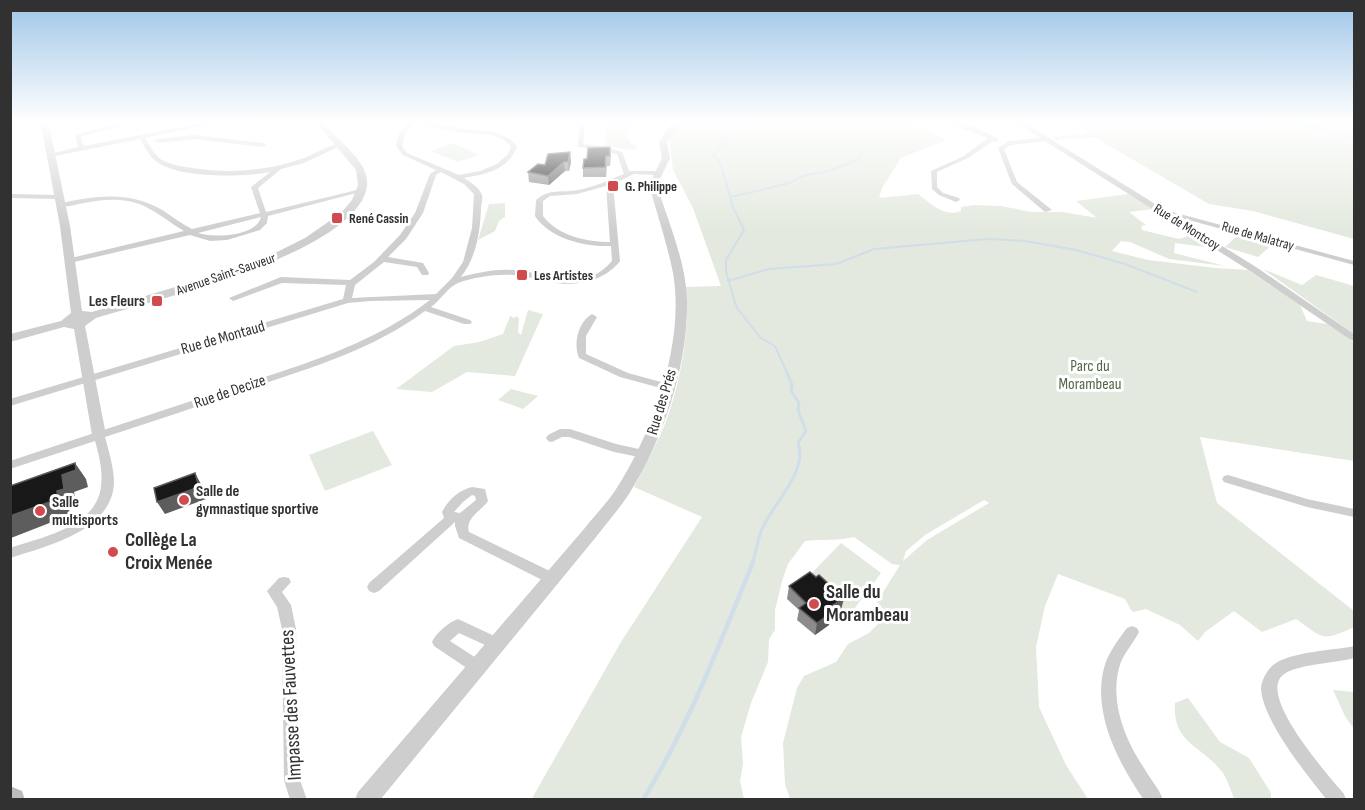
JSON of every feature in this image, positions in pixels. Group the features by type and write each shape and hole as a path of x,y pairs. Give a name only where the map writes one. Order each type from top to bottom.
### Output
{"street":[{"path":"10,553 77,527 90,518 102,504 107,490 107,469 89,379 74,321 70,261 51,158"},
{"path":"157,158 160,162 195,171 226,173 279,168 312,158"},
{"path":"70,261 361,191 361,171 349,158"},
{"path":"413,158 457,178 476,190 478,208 473,239 466,263 454,282"},
{"path":"457,178 485,171 509,158"},
{"path":"621,158 628,174"},
{"name":"Rue des Prés","path":"366,800 479,668 623,491 656,430 678,347 681,299 678,273 653,185 666,158"},
{"path":"956,200 937,192 934,184 934,171 964,158"},
{"path":"1005,158 1014,183 1048,210"},
{"name":"Rue de Montcoy","path":"1076,158 1291,294 1354,338"},
{"path":"254,187 279,168"},
{"path":"347,301 353,283 382,259 403,237 419,213 433,174 440,170"},
{"path":"10,196 59,201 129,199 160,212 187,232 209,240 230,237 259,228 266,219 254,187 245,178 226,173"},
{"path":"615,244 590,243 573,239 541,220 540,200 546,195 577,192 609,183 628,174 657,173"},
{"path":"454,282 484,275 521,273 555,281 590,278 611,268 616,261 609,183"},
{"name":"Avenue Saint-Sauveur","path":"74,321 230,275 285,254 333,225 349,210 361,191"},
{"name":"Rue de Malatray","path":"1161,212 1227,227 1354,263"},
{"path":"382,259 420,265 425,273"},
{"path":"521,273 527,264"},
{"path":"233,298 281,280 353,283"},
{"name":"Rue de Decize","path":"10,465 327,359 378,338 412,318 454,282"},
{"name":"Rue de Montaud","path":"10,403 347,301 369,297 404,300 438,296"},
{"path":"404,300 410,307 412,318"},
{"path":"424,308 467,322"},
{"path":"591,317 581,336 579,346 582,356 624,375 668,387"},
{"path":"10,338 74,321"},
{"path":"552,438 560,433 570,433 614,448 644,454"},
{"path":"1228,479 1307,503 1354,513"},
{"path":"374,588 458,517 463,535 553,579"},
{"name":"Impasse des Fauvettes","path":"285,582 274,591 284,606 289,629 292,780 299,800"},
{"path":"479,668 439,642 458,625 498,645"},
{"path":"1132,632 1111,669 1110,697 1115,724 1127,756 1155,800"},
{"path":"1338,800 1281,720 1272,705 1268,689 1278,669 1290,663 1354,652"}],"green space":[{"path":"448,158 471,158 458,162"},
{"name":"Parc du Morambeau","path":"671,158 902,158 882,188 879,198 918,194 949,213 961,211 961,207 974,205 1001,206 1032,212 1063,212 1097,218 1076,201 1128,194 1154,209 1129,212 1146,225 1141,226 1142,230 1179,239 1189,236 1198,238 1213,248 1175,243 1174,253 1225,266 1169,259 1130,242 1121,241 1112,251 1148,260 1248,270 1300,305 1307,321 1333,325 1354,343 1354,461 1200,437 1217,503 1354,611 1354,627 1335,635 1324,636 1312,631 1296,619 1262,632 1234,611 1205,632 1198,641 1180,625 1146,609 1134,612 1125,599 1058,574 1045,606 1036,647 1039,707 1066,765 1088,799 790,799 785,784 783,743 797,688 804,676 836,662 848,644 869,633 888,614 877,602 900,565 892,564 854,537 805,541 788,564 782,581 775,610 775,630 769,639 768,662 751,703 741,737 743,764 740,781 744,799 531,800 621,642 702,517 634,487 661,432 676,391 687,321 686,287 721,286 693,208 673,170","holes":["984,500 989,503 927,540 903,561 906,551 925,535"]},
{"path":"1130,158 1354,158 1354,239 1253,211 1209,204"},
{"path":"505,203 505,217 499,221 495,231 478,240 489,204"},
{"path":"1240,233 1274,243 1258,257 1225,247"},
{"path":"1263,269 1302,285 1316,275 1354,286 1354,334"},
{"path":"528,310 543,314 515,376 467,372 432,392 396,389 454,346 480,342 503,334 510,316 514,318 517,316 519,319 518,332 521,335"},
{"path":"511,389 538,396 523,409 498,400"},
{"path":"373,431 392,465 325,491 309,455"},
{"path":"841,543 881,573 849,616 807,578"},
{"path":"1333,690 1354,692 1354,729 1345,716"},
{"path":"1188,698 1220,742 1249,758 1271,793 1271,799 1234,799 1223,773 1183,736 1178,727 1175,703"}],"building":[{"path":"547,158 569,158 568,162 564,162 548,176 528,172 538,164 545,165"},
{"path":"606,158 605,167 583,168 584,159"},
{"path":"75,463 76,470 62,475 64,489 57,491 58,499 10,516 10,486"},
{"path":"195,473 199,487 157,502 154,488"},
{"path":"810,572 816,577 819,575 844,598 827,609 831,613 817,623 799,608 806,603 789,586"}],"waterway":[{"path":"716,158 720,162 733,207 744,230 726,260 729,281"},
{"path":"731,197 790,183 802,176 829,171 858,158"},
{"path":"729,281 769,269 836,264 874,249 988,239 1025,241 1076,250 1125,264 1197,292"},
{"path":"729,281 737,308 761,338 775,346 788,375"},
{"path":"752,563 763,527 794,476 800,454 798,443 806,431 798,410 799,403 791,391 792,385 787,373"},
{"path":"643,800 660,772 689,713 753,562"}],"place":[{"name":"G. Philippe","path":"613,186"},
{"name":"René Cassin","path":"337,218"},
{"name":"Les Artistes","path":"522,275"},
{"name":"Les Fleurs","path":"157,301"},
{"name":"Salle de gymnastique sportive","path":"184,500"},
{"name":"Salle multisports","path":"40,511"},
{"name":"Collège La Croix Menée","path":"113,552"},
{"name":"Salle du Morambeau","path":"814,604"}]}
